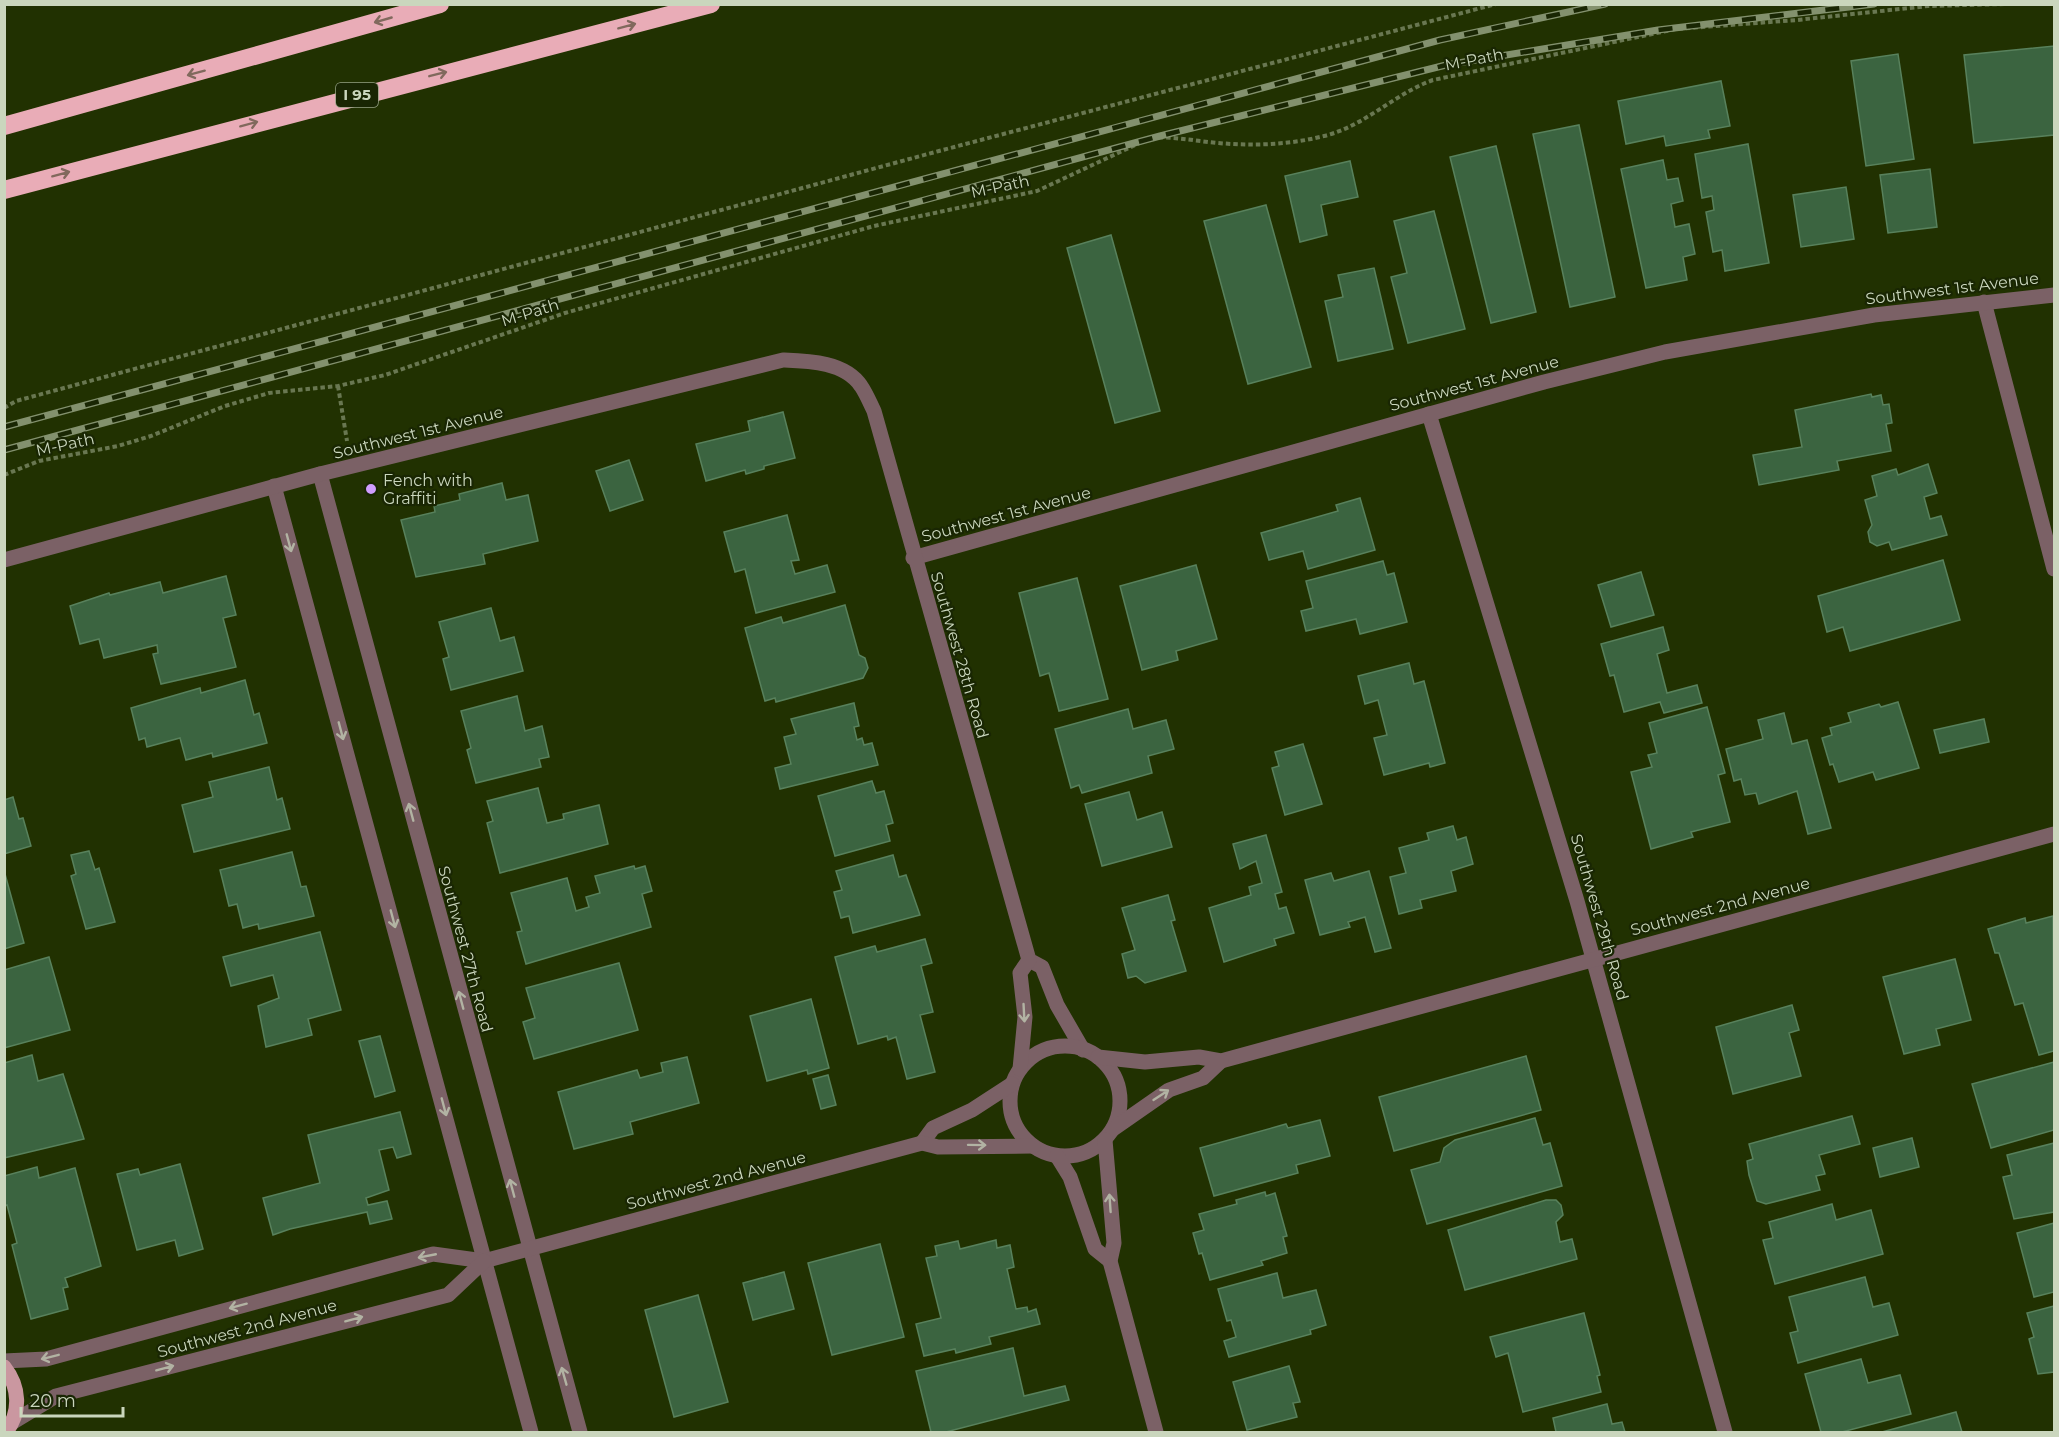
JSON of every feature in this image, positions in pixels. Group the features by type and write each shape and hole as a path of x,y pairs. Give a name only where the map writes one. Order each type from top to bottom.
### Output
{"highway":[{"path":"4,126 440,4"},
{"name":"I 95","path":"4,190 711,4"}],"main road":[{"path":"4,1368 10,1375 17,1394 17,1407 8,1429"}],"street":[{"name":"Southwest 1st Avenue","path":"914,558 1429,414 1665,352 1863,316 2055,295"},
{"path":"1984,302 2055,569"},
{"name":"Southwest 1st Avenue","path":"4,560 320,474 783,360 814,361 842,370"},
{"name":"Southwest 28th Road","path":"842,370 860,384 874,411 1029,960 1042,967 1057,1005 1083,1050"},
{"name":"Southwest 29th Road","path":"1429,414 1594,958 1725,1432"},
{"name":"Southwest 27th Road","path":"320,474 528,1249 580,1432"},
{"path":"274,486 531,1432"},
{"name":"Southwest 2nd Avenue","path":"1098,1058 1145,1062 1199,1057 1221,1061 2055,834"},
{"path":"1020,1069 1025,1017 1020,973 1029,960"},
{"path":"1066,1046 1083,1050 1098,1058 1109,1069 1117,1083 1120,1098 1119,1114 1109,1134 1083,1154 1057,1156 1033,1146 1023,1137 1011,1112 1012,1084 1020,1069 1033,1056 1048,1048 1066,1046"},
{"name":"Southwest 2nd Avenue","path":"1109,1134 1169,1090 1203,1078 1221,1061"},
{"name":"Southwest 2nd Avenue","path":"922,1143 933,1128 966,1113 1012,1084"},
{"path":"1109,1134 1113,1243 1110,1261 1156,1432"},
{"name":"Southwest 2nd Avenue","path":"4,1361 46,1359 433,1254 484,1261 922,1143 938,1147 1033,1146"},
{"path":"1057,1156 1070,1177 1095,1249 1110,1261"},
{"name":"Southwest 2nd Avenue","path":"8,1429 56,1396 448,1295 484,1261"}],"path":[{"path":"4,408 16,401 939,151 1496,4"},
{"name":"M-Path","path":"4,475 39,461 140,439 225,406 269,393 338,386 385,375 555,316 874,226 1037,191 1149,138 1170,136 1244,145 1323,137 1354,126 1412,87 1433,80 1676,29 1797,20 1928,6 2005,4"},
{"path":"338,386 349,450"}],"building":[{"path":"2054,46 2054,135 1974,143 1964,55"},
{"path":"1898,54 1914,159 1866,166 1851,61"},
{"path":"1721,81 1730,126 1708,130 1710,138 1666,146 1664,136 1626,144 1618,101"},
{"path":"1579,125 1615,297 1570,307 1533,134"},
{"path":"1748,144 1769,263 1725,271 1722,250 1713,252 1706,212 1714,210 1712,196 1702,198 1695,154"},
{"path":"1496,146 1536,312 1491,323 1450,157"},
{"path":"1663,160 1667,180 1678,178 1683,201 1671,204 1675,227 1689,224 1695,254 1683,257 1687,280 1646,288 1621,169"},
{"path":"1350,161 1358,197 1321,205 1327,235 1300,242 1285,176"},
{"path":"1930,169 1937,227 1888,233 1880,175"},
{"path":"1846,187 1854,239 1801,247 1793,195"},
{"path":"1266,205 1311,367 1248,384 1204,221"},
{"path":"1434,211 1465,329 1408,343 1391,277 1407,273 1394,221"},
{"path":"1111,235 1160,411 1115,423 1067,248"},
{"path":"1374,268 1393,349 1338,361 1325,301 1343,297 1338,275"},
{"path":"1871,394 1872,397 1881,395 1883,405 1889,404 1892,423 1886,424 1891,451 1837,461 1839,470 1759,485 1753,455 1802,447 1795,410"},
{"path":"783,412 795,458 764,466 764,469 746,474 745,470 706,481 696,444 750,431 748,421"},
{"path":"629,460 643,500 610,511 596,471"},
{"path":"1928,464 1937,493 1924,497 1930,519 1941,516 1947,535 1892,550 1889,542 1877,546 1870,542 1868,532 1872,525 1865,500 1877,496 1872,476 1896,469 1898,475"},
{"path":"502,483 506,500 528,495 538,541 483,554 485,564 416,577 401,520 435,512 434,506 460,500 459,494"},
{"path":"1360,498 1375,550 1308,569 1303,551 1269,560 1261,533 1338,511 1336,505"},
{"path":"787,515 799,560 791,561 795,574 827,565 835,592 756,613 745,569 735,572 724,532"},
{"path":"1943,560 1960,620 1850,651 1843,627 1827,632 1818,596"},
{"path":"1383,561 1387,575 1394,573 1407,622 1360,634 1356,619 1306,631 1301,611 1313,608 1306,581"},
{"path":"1196,565 1217,639 1176,651 1178,660 1142,670 1120,586"},
{"path":"1641,572 1654,615 1611,627 1598,585"},
{"path":"226,576 236,615 223,618 236,667 161,684 153,654 158,653 157,645 104,658 99,639 80,644 70,606 109,593 110,595 160,582 163,593"},
{"path":"1077,578 1108,699 1059,711 1049,673 1040,676 1019,593"},
{"path":"845,605 859,655 865,658 868,668 863,678 776,702 775,698 765,701 745,628 781,617 783,623"},
{"path":"491,608 500,641 514,637 523,671 451,690 443,659 449,657 439,622"},
{"path":"1663,627 1669,650 1657,654 1667,693 1697,685 1702,703 1664,713 1660,702 1624,712 1614,675 1610,676 1601,644"},
{"path":"1409,663 1414,684 1424,681 1445,763 1430,767 1429,763 1384,775 1374,738 1387,735 1378,700 1365,704 1358,676"},
{"path":"245,680 254,715 259,713 267,743 213,757 212,753 186,760 180,738 147,747 145,738 139,740 131,708 200,688 201,693"},
{"path":"517,696 525,731 542,726 549,757 539,759 541,767 476,783 467,750 471,748 461,711"},
{"path":"1898,702 1919,768 1876,780 1873,772 1839,782 1833,764 1830,765 1822,738 1832,735 1830,728 1851,722 1848,713 1879,704 1881,707"},
{"path":"854,703 859,726 854,727 857,740 862,738 864,745 872,743 878,765 780,789 775,768 791,764 784,737 796,734 791,719"},
{"path":"1707,707 1725,773 1718,775 1730,822 1691,832 1693,837 1651,849 1631,772 1652,767 1648,755 1657,753 1649,723"},
{"path":"1128,709 1133,729 1166,720 1174,749 1148,756 1152,773 1082,793 1079,785 1071,788 1055,729"},
{"path":"1784,713 1792,744 1807,740 1831,828 1808,834 1797,791 1759,804 1756,793 1745,795 1741,779 1734,781 1726,749 1763,739 1758,720"},
{"path":"1984,719 1989,742 1940,753 1934,730"},
{"path":"1303,744 1322,804 1285,815 1272,768 1279,766 1275,752"},
{"path":"269,767 277,800 282,798 290,829 194,852 182,805 213,797 209,782"},
{"path":"872,781 876,793 884,791 893,823 886,825 890,841 835,856 818,796"},
{"path":"538,788 547,823 564,819 563,814 599,805 608,844 500,873 487,823 493,821 487,801"},
{"path":"1129,792 1137,820 1162,812 1172,847 1102,866 1085,804"},
{"path":"13,797 19,819 23,818 31,846 4,854 4,800"},
{"path":"1453,826 1457,840 1466,837 1473,864 1451,871 1456,891 1420,900 1422,908 1399,914 1390,877 1406,873 1399,848 1429,840 1427,833"},
{"path":"1266,835 1282,892 1275,894 1279,909 1286,907 1294,933 1274,939 1276,945 1224,962 1209,908 1251,895 1249,887 1262,883 1256,861 1240,869 1233,844"},
{"path":"89,851 95,870 99,868 115,922 86,929 71,876 76,874 71,855"},
{"path":"292,852 301,887 306,886 314,916 259,929 258,924 243,928 237,904 229,906 220,870"},
{"path":"893,855 899,877 906,875 920,915 853,933 849,916 841,918 834,892 842,890 836,871"},
{"path":"634,866 635,869 645,866 652,891 642,894 651,927 526,964 517,932 522,931 511,893 567,878 576,911 589,907 586,897 600,893 595,876"},
{"path":"1369,871 1391,948 1375,952 1365,917 1348,922 1350,927 1320,935 1305,880 1331,873 1334,881"},
{"path":"4,874 24,943 4,949"},
{"path":"1168,895 1175,920 1171,921 1186,971 1145,983 1136,976 1128,978 1122,954 1135,950 1122,908"},
{"path":"2053,916 2054,1051 2039,1055 2023,1003 2015,1005 1999,953 1995,953 1988,929 2025,918 2026,923"},
{"path":"320,932 341,1010 308,1019 312,1035 266,1047 258,1006 279,998 273,975 231,986 223,957"},
{"path":"925,939 932,963 921,966 933,1012 920,1015 935,1072 907,1079 896,1037 888,1040 887,1036 858,1044 835,957 875,946 877,952"},
{"path":"49,957 70,1030 4,1048 4,970"},
{"path":"1955,959 1971,1020 1936,1029 1940,1045 1904,1054 1883,977"},
{"path":"619,963 638,1030 534,1059 523,1022 535,1018 526,988"},
{"path":"811,999 829,1068 808,1074 807,1070 767,1081 750,1016"},
{"path":"1792,1005 1799,1030 1789,1033 1801,1076 1733,1094 1716,1027"},
{"path":"380,1036 395,1091 375,1097 359,1041"},
{"path":"32,1055 38,1081 63,1074 84,1139 4,1158 4,1063"},
{"path":"1526,1056 1541,1110 1394,1151 1379,1097"},
{"path":"687,1057 699,1103 630,1122 633,1134 574,1149 558,1092 637,1070 640,1078 663,1072 661,1063"},
{"path":"2054,1062 2054,1130 1991,1148 1972,1084"},
{"path":"828,1075 836,1105 821,1109 813,1079"},
{"path":"400,1112 411,1154 397,1158 393,1147 379,1150 389,1190 366,1198 368,1205 387,1201 392,1219 370,1224 367,1212 273,1235 263,1198 320,1183 308,1135"},
{"path":"1852,1116 1860,1144 1819,1155 1825,1174 1816,1176 1820,1190 1766,1204 1757,1201 1747,1161 1753,1159 1749,1144"},
{"path":"1535,1118 1543,1145 1550,1143 1562,1186 1427,1224 1411,1170 1440,1162 1444,1148 1455,1140"},
{"path":"1320,1120 1330,1156 1296,1165 1298,1173 1214,1196 1200,1148 1286,1124 1288,1128"},
{"path":"1912,1138 1919,1167 1880,1177 1873,1148"},
{"path":"2054,1143 2054,1212 2014,1219 2003,1177 2012,1175 2007,1155"},
{"path":"180,1164 203,1249 179,1256 175,1240 137,1250 117,1174 138,1169 140,1175"},
{"path":"37,1167 39,1178 75,1168 101,1266 65,1278 68,1287 63,1288 68,1309 31,1319 12,1245 17,1243 7,1205 4,1206 4,1176"},
{"path":"1265,1192 1266,1196 1275,1193 1287,1236 1283,1237 1287,1253 1261,1261 1263,1265 1210,1280 1193,1233 1204,1230 1199,1214 1237,1204 1236,1200"},
{"path":"1546,1200 1556,1200 1561,1205 1563,1215 1556,1222 1560,1242 1572,1239 1577,1259 1465,1290 1448,1230"},
{"path":"1832,1204 1836,1220 1871,1210 1883,1254 1775,1284 1763,1240 1773,1238 1769,1222"},
{"path":"2054,1223 2054,1292 2034,1297 2017,1233"},
{"path":"996,1240 997,1248 1010,1245 1014,1267 1007,1269 1016,1309 1027,1307 1028,1312 1036,1309 1040,1324 989,1337 991,1344 956,1353 955,1349 924,1356 916,1324 941,1318 926,1258 937,1256 935,1246 958,1241 960,1249"},
{"path":"880,1244 904,1337 832,1355 808,1263"},
{"path":"784,1272 794,1309 753,1320 743,1283"},
{"path":"1277,1273 1283,1298 1316,1290 1326,1325 1310,1330 1311,1334 1229,1357 1224,1341 1236,1337 1231,1320 1227,1321 1218,1289"},
{"path":"1865,1277 1873,1307 1889,1303 1898,1335 1798,1363 1790,1333 1798,1331 1789,1297"},
{"path":"698,1295 728,1402 674,1417 645,1310"},
{"path":"2054,1306 2054,1372 2038,1374 2029,1339 2034,1337 2027,1313"},
{"path":"1584,1313 1600,1375 1597,1376 1601,1392 1523,1412 1508,1353 1496,1357 1490,1337"},
{"path":"1013,1348 1024,1396 1065,1386 1069,1400 946,1432 931,1432 916,1371"},
{"path":"1861,1359 1868,1383 1900,1375 1911,1414 1842,1432 1821,1432 1805,1374"},
{"path":"1289,1366 1300,1402 1293,1403 1297,1417 1247,1430 1233,1382"},
{"path":"1607,1404 1612,1424 1622,1422 1625,1432 1556,1432 1553,1418"},
{"path":"1956,1412 1962,1432 1882,1432"}],"railway":[{"path":"4,427 1440,40 1605,4"},
{"path":"4,450 1160,136 1446,65 1658,30 1874,4"}],"place":[{"name":"Fench with Graffiti","path":"371,489"}]}
